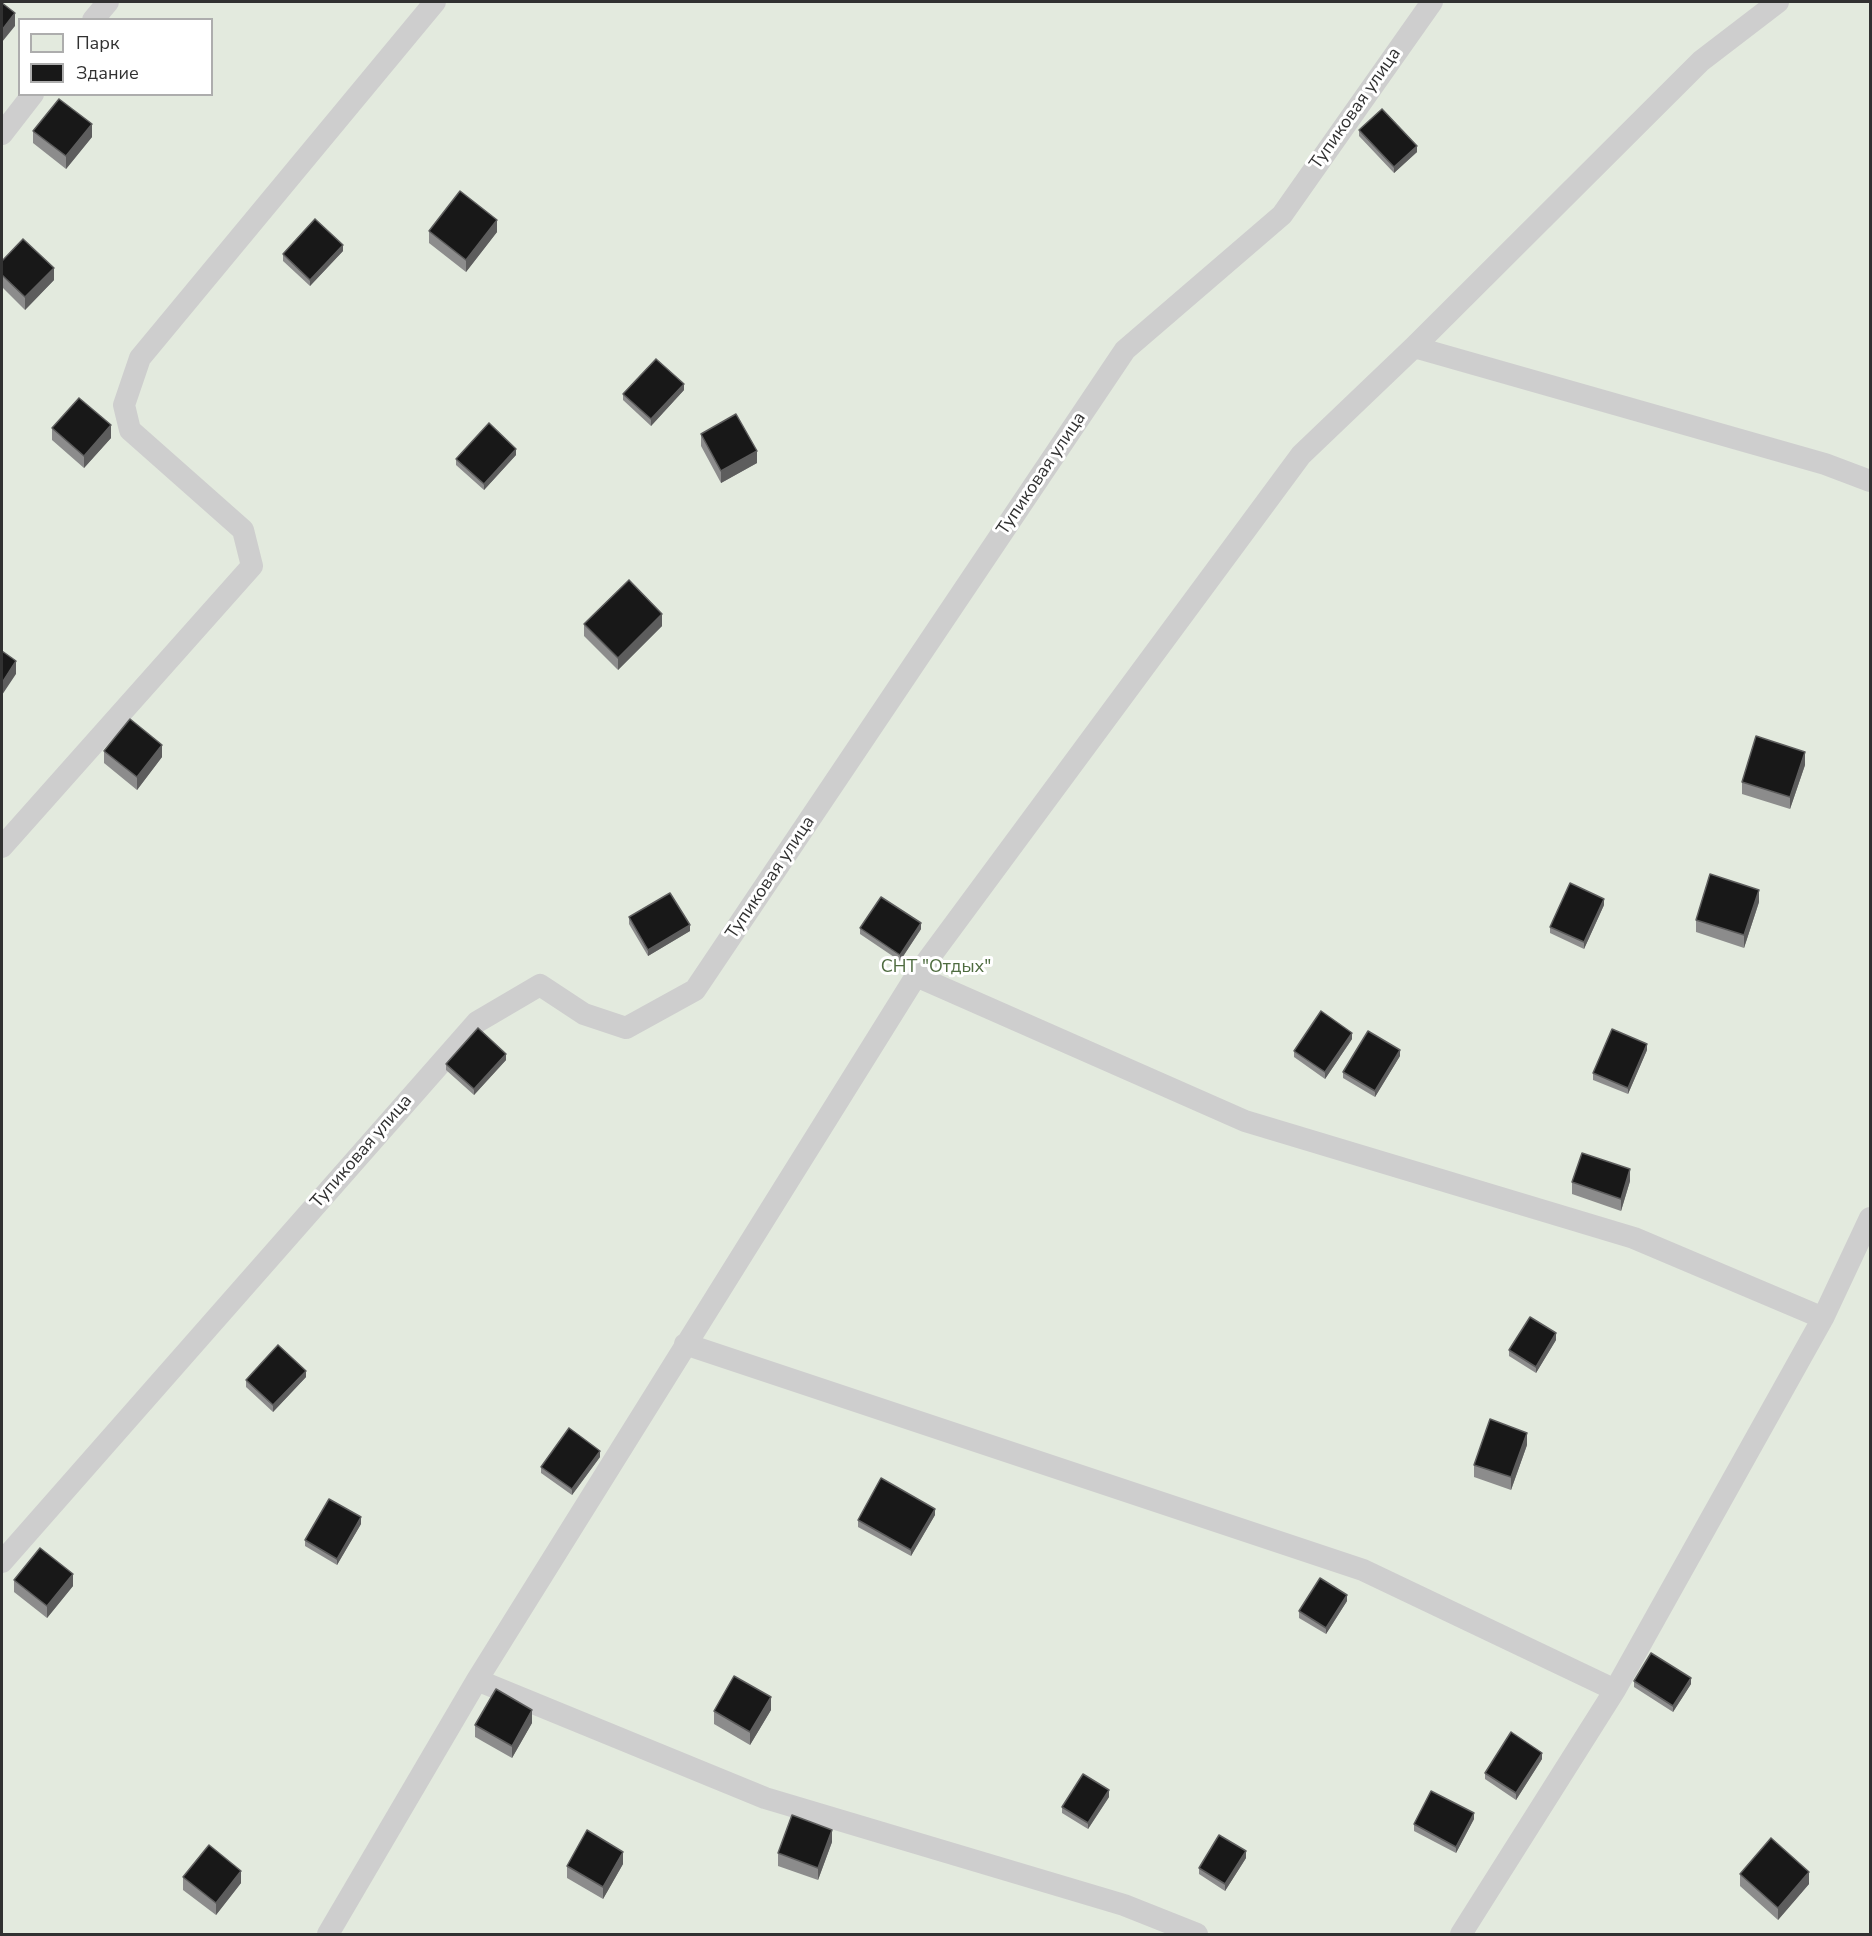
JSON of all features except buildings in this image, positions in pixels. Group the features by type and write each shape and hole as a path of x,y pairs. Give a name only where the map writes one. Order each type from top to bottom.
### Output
{"lane":[{"path":"95,18 108,2"},
{"path":"2,846 252,566 243,531 130,430 123,405 140,358 435,2"},
{"name":"Тупиковая улица","path":"2,1562 477,1022 540,985 584,1014 626,1028 695,990 1125,350 1282,215 1432,2"},
{"path":"328,1935 477,1680 916,976 1301,455 1414,347 1701,61 1778,2"},
{"path":"2,134 31,96"},
{"path":"1414,347 1825,464 1870,481"},
{"path":"916,976 1245,1121 1634,1238 1822,1318"},
{"path":"1461,1935 1615,1690 1822,1318 1870,1218"},
{"path":"685,1344 1363,1569 1615,1690"},
{"path":"477,1680 765,1797 1124,1905 1197,1935"}],"green space":[{"name":"СНТ \"Отдых\"","path":"2,2 1870,2 1870,1934 2,1934"}]}
